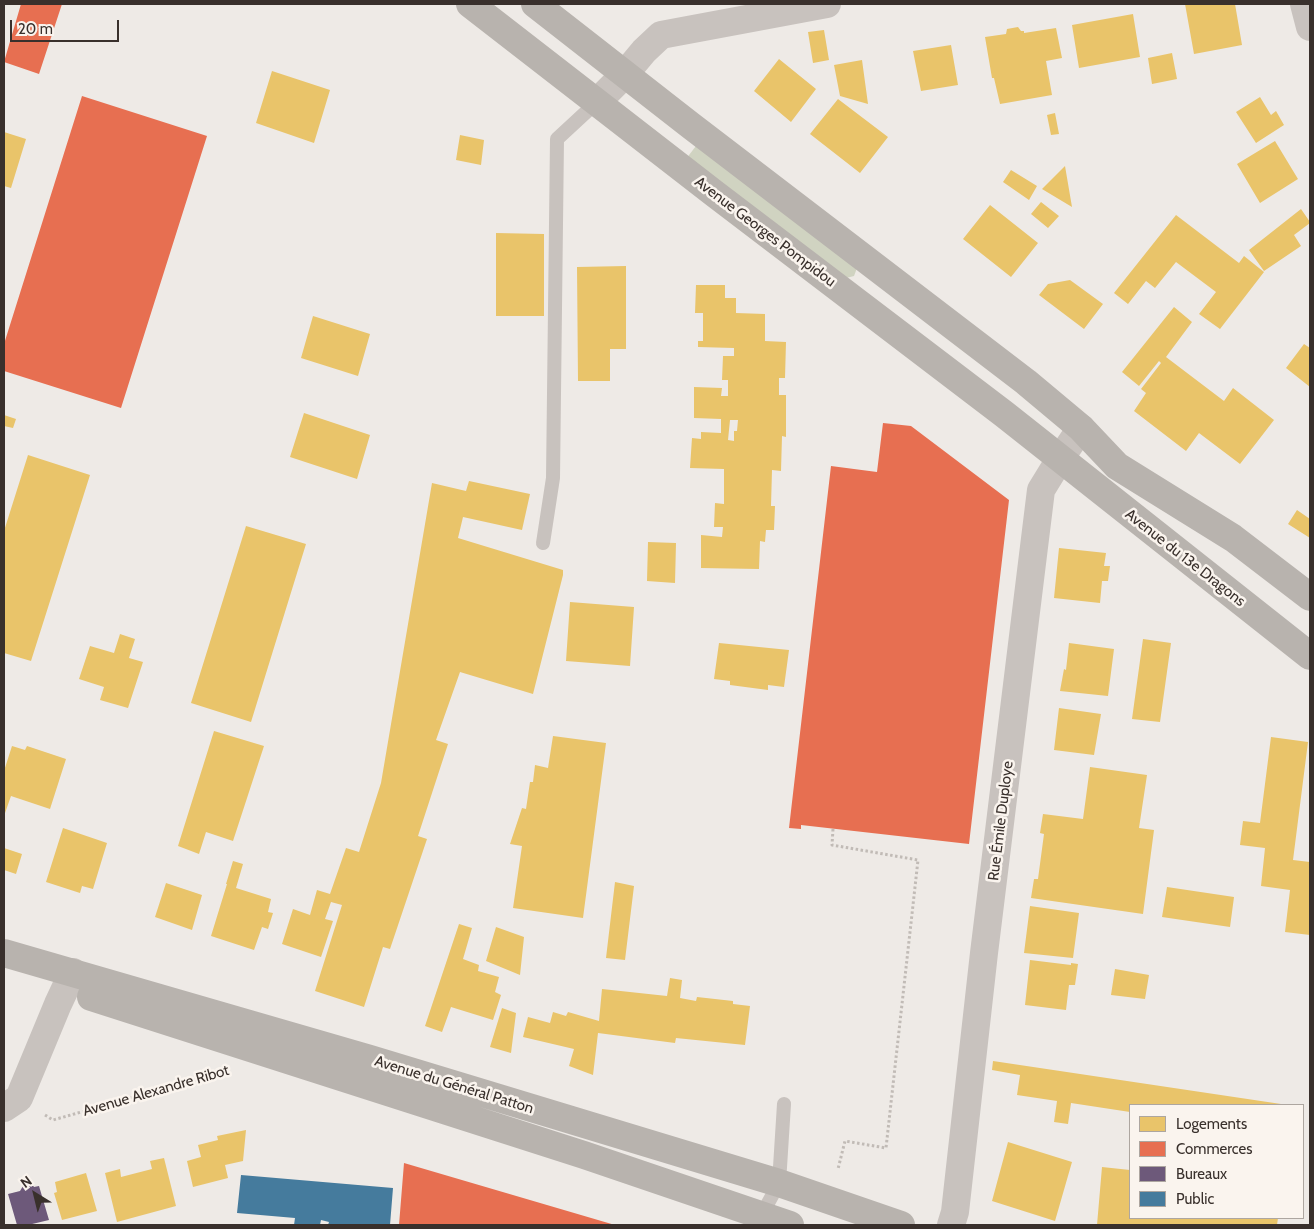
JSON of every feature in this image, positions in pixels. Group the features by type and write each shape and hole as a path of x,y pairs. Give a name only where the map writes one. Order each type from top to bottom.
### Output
{"main road":[{"name":"Avenue Georges Pompidou","path":"470,4 1060,459"},
{"path":"535,4 624,75 1018,376 1081,428 1118,466 1234,538 1310,597"},
{"name":"Avenue du 13e Dragons","path":"1060,459 1310,656"},
{"name":"Avenue du Général Patton","path":"4,953 70,980 790,1225"},
{"name":"Avenue du Général Patton","path":"4,968 70,980 370,1059 779,1183 901,1225"}],"street":[{"path":"597,102 661,35 827,4"},
{"path":"1304,4 1310,27"},
{"name":"Rue Émile Duploye","path":"951,1225 955,1212 1041,490 1081,428"},
{"path":"12,1103 70,980"}],"lane":[{"path":"543,543 553,478 557,139 597,102"},
{"path":"761,1216 779,1183 784,1104"}],"path":[{"path":"833,829 832,845 918,860 886,1148 845,1141 837,1175"},
{"name":"Avenue Alexandre Ribot","path":"12,1103 53,1120 195,1080 223,1070"}],"green space":[{"path":"699,142 857,268 854,276 842,279 686,159"}],"building: Logements":[{"path":"1185,4 1235,4 1242,45 1194,54"},
{"path":"1133,14 1140,57 1079,68 1072,25"},
{"path":"1018,27 1024,33 1056,28 1062,58 1046,61 1052,95 1000,104 994,78 992,78 985,37 1006,34 1007,29"},
{"path":"824,30 829,60 813,63 808,32"},
{"path":"951,45 958,85 921,91 913,51"},
{"path":"1172,53 1177,79 1152,84 1148,58"},
{"path":"779,59 816,89 791,122 754,91"},
{"path":"862,60 868,104 840,96 834,65"},
{"path":"272,71 330,90 314,143 256,123"},
{"path":"1260,97 1271,115 1276,111 1284,125 1256,143 1236,112"},
{"path":"838,99 888,137 860,173 810,134"},
{"path":"1055,113 1059,134 1051,135 1047,115"},
{"path":"4,132 26,139 11,188 4,186"},
{"path":"460,135 484,140 481,165 456,160"},
{"path":"1275,141 1298,179 1260,203 1237,164"},
{"path":"1065,166 1072,207 1042,189"},
{"path":"1011,170 1037,186 1029,200 1003,182"},
{"path":"1041,202 1059,216 1048,228 1031,214"},
{"path":"990,205 1038,243 1011,277 963,239"},
{"path":"1301,209 1310,223 1294,235 1301,246 1264,271 1249,250"},
{"path":"1176,215 1239,263 1244,256 1264,272 1220,329 1199,314 1216,292 1176,262 1155,288 1146,281 1128,304 1114,293"},
{"path":"496,233 544,234 544,316 496,316"},
{"path":"626,266 626,349 610,349 610,381 578,381 577,267"},
{"path":"1070,280 1103,304 1084,329 1039,295 1048,284"},
{"path":"696,285 725,285 725,298 736,298 736,313 765,314 765,341 786,342 785,378 779,378 779,395 786,395 786,437 782,436 781,471 772,470 771,506 775,506 774,530 766,530 765,542 760,541 759,569 701,568 701,535 722,537 723,527 714,527 715,503 724,504 724,469 690,468 692,438 701,439 701,432 721,433 721,419 694,418 694,387 722,388 721,396 728,396 728,380 722,380 723,356 734,356 734,348 698,347 698,341 703,341 703,313 695,313","holes":["730,420 738,420 737,431 734,431 734,441 728,440"]},
{"path":"1174,307 1192,322 1166,357 1224,401 1233,388 1274,420 1240,464 1199,433 1186,451 1134,411 1146,393 1141,389 1161,363 1159,361 1139,386 1122,372"},
{"path":"313,316 370,334 358,376 301,358"},
{"path":"1304,344 1310,348 1310,387 1286,368"},
{"path":"304,413 370,435 357,479 290,457"},
{"path":"4,415 16,419 13,428 4,426"},
{"path":"28,455 90,475 31,661 4,653 4,531"},
{"path":"469,481 530,494 522,530 463,517 458,538 563,570 563,575 533,694 460,672 436,740 448,744 418,836 427,839 390,949 383,947 364,1007 315,991 342,905 331,902 325,919 333,921 321,957 282,944 293,909 310,915 317,890 330,894 346,848 359,852 381,783 432,483 466,491"},
{"path":"1297,510 1310,519 1310,538 1288,524"},
{"path":"246,526 306,544 251,722 191,703"},
{"path":"648,542 676,543 675,583 647,581"},
{"path":"1059,548 1106,553 1104,566 1110,566 1108,581 1102,581 1100,603 1054,598"},
{"path":"570,602 634,607 630,666 566,661"},
{"path":"120,634 135,639 129,658 143,662 128,708 100,700 104,687 79,679 90,646 114,653"},
{"path":"1143,639 1171,643 1160,722 1132,719"},
{"path":"719,643 789,650 784,687 768,685 768,690 730,685 730,681 714,679"},
{"path":"1069,643 1114,649 1108,696 1060,691 1064,669 1066,670"},
{"path":"1059,708 1101,714 1094,755 1054,750"},
{"path":"214,731 264,746 233,841 206,832 199,854 178,846"},
{"path":"553,736 606,743 583,918 513,908 522,846 510,844 522,808 526,809 535,765 548,768"},
{"path":"1271,737 1308,742 1293,860 1310,862 1310,935 1285,932 1290,890 1261,886 1265,848 1240,845 1243,821 1260,823"},
{"path":"12,746 25,750 27,746 66,759 50,809 11,796 4,816 4,771"},
{"path":"1090,767 1147,775 1139,828 1154,830 1143,914 1031,898 1034,879 1038,879 1044,834 1040,833 1043,814 1083,819"},
{"path":"63,828 107,843 93,889 82,886 80,893 46,882"},
{"path":"4,848 22,854 16,874 4,870"},
{"path":"233,861 243,864 236,888 271,899 268,912 273,913 268,929 262,927 254,950 211,936"},
{"path":"615,882 634,886 625,960 606,958"},
{"path":"166,883 202,895 192,930 155,917"},
{"path":"1167,887 1234,897 1230,927 1162,917"},
{"path":"1030,906 1079,913 1073,958 1024,953"},
{"path":"459,924 472,928 463,959 479,965 478,971 499,977 495,992 501,995 493,1020 451,1007 442,1032 425,1026"},
{"path":"496,927 524,937 520,975 486,961"},
{"path":"1030,960 1071,965 1071,963 1078,964 1075,985 1069,985 1066,1010 1025,1005"},
{"path":"1115,969 1149,975 1145,999 1111,995"},
{"path":"670,978 682,980 680,998 696,1001 697,997 733,1001 733,1004 750,1006 745,1045 676,1038 675,1043 598,1033 593,1075 569,1066 574,1049 523,1037 528,1017 550,1023 553,1012 566,1016 568,1012 599,1021 602,989 667,996"},
{"path":"502,1008 516,1013 511,1053 490,1047"},
{"path":"993,1061 1281,1104 1129,1104 1129,1112 1071,1103 1068,1124 1054,1122 1057,1101 1017,1095 1020,1075 992,1070"},
{"path":"246,1130 243,1161 225,1165 228,1178 193,1187 187,1161 201,1157 198,1145 218,1140 217,1136"},
{"path":"1008,1142 1072,1162 1055,1221 992,1201"},
{"path":"164,1158 176,1206 117,1222 105,1173 120,1169 121,1177 152,1169 150,1161"},
{"path":"1102,1167 1129,1170 1129,1219 1278,1219 1277,1225 1097,1225"},
{"path":"86,1173 97,1211 62,1220 54,1193 57,1192 55,1182"}],"building: Commerces":[{"path":"21,4 62,4 39,74 4,62"},
{"path":"82,96 207,136 121,408 4,371 4,344"},
{"path":"883,423 911,426 1009,500 969,844 801,825 801,829 789,828 831,466 877,472"},
{"path":"404,1163 615,1225 399,1225"}],"building: Bureaux":[{"path":"32,1184 34,1187 39,1186 49,1220 28,1225 17,1225 8,1194 20,1191 23,1186"}],"building: Public":[{"path":"241,1175 393,1188 390,1225 328,1225 329,1222 321,1220 320,1225 294,1225 295,1218 237,1213"}]}
